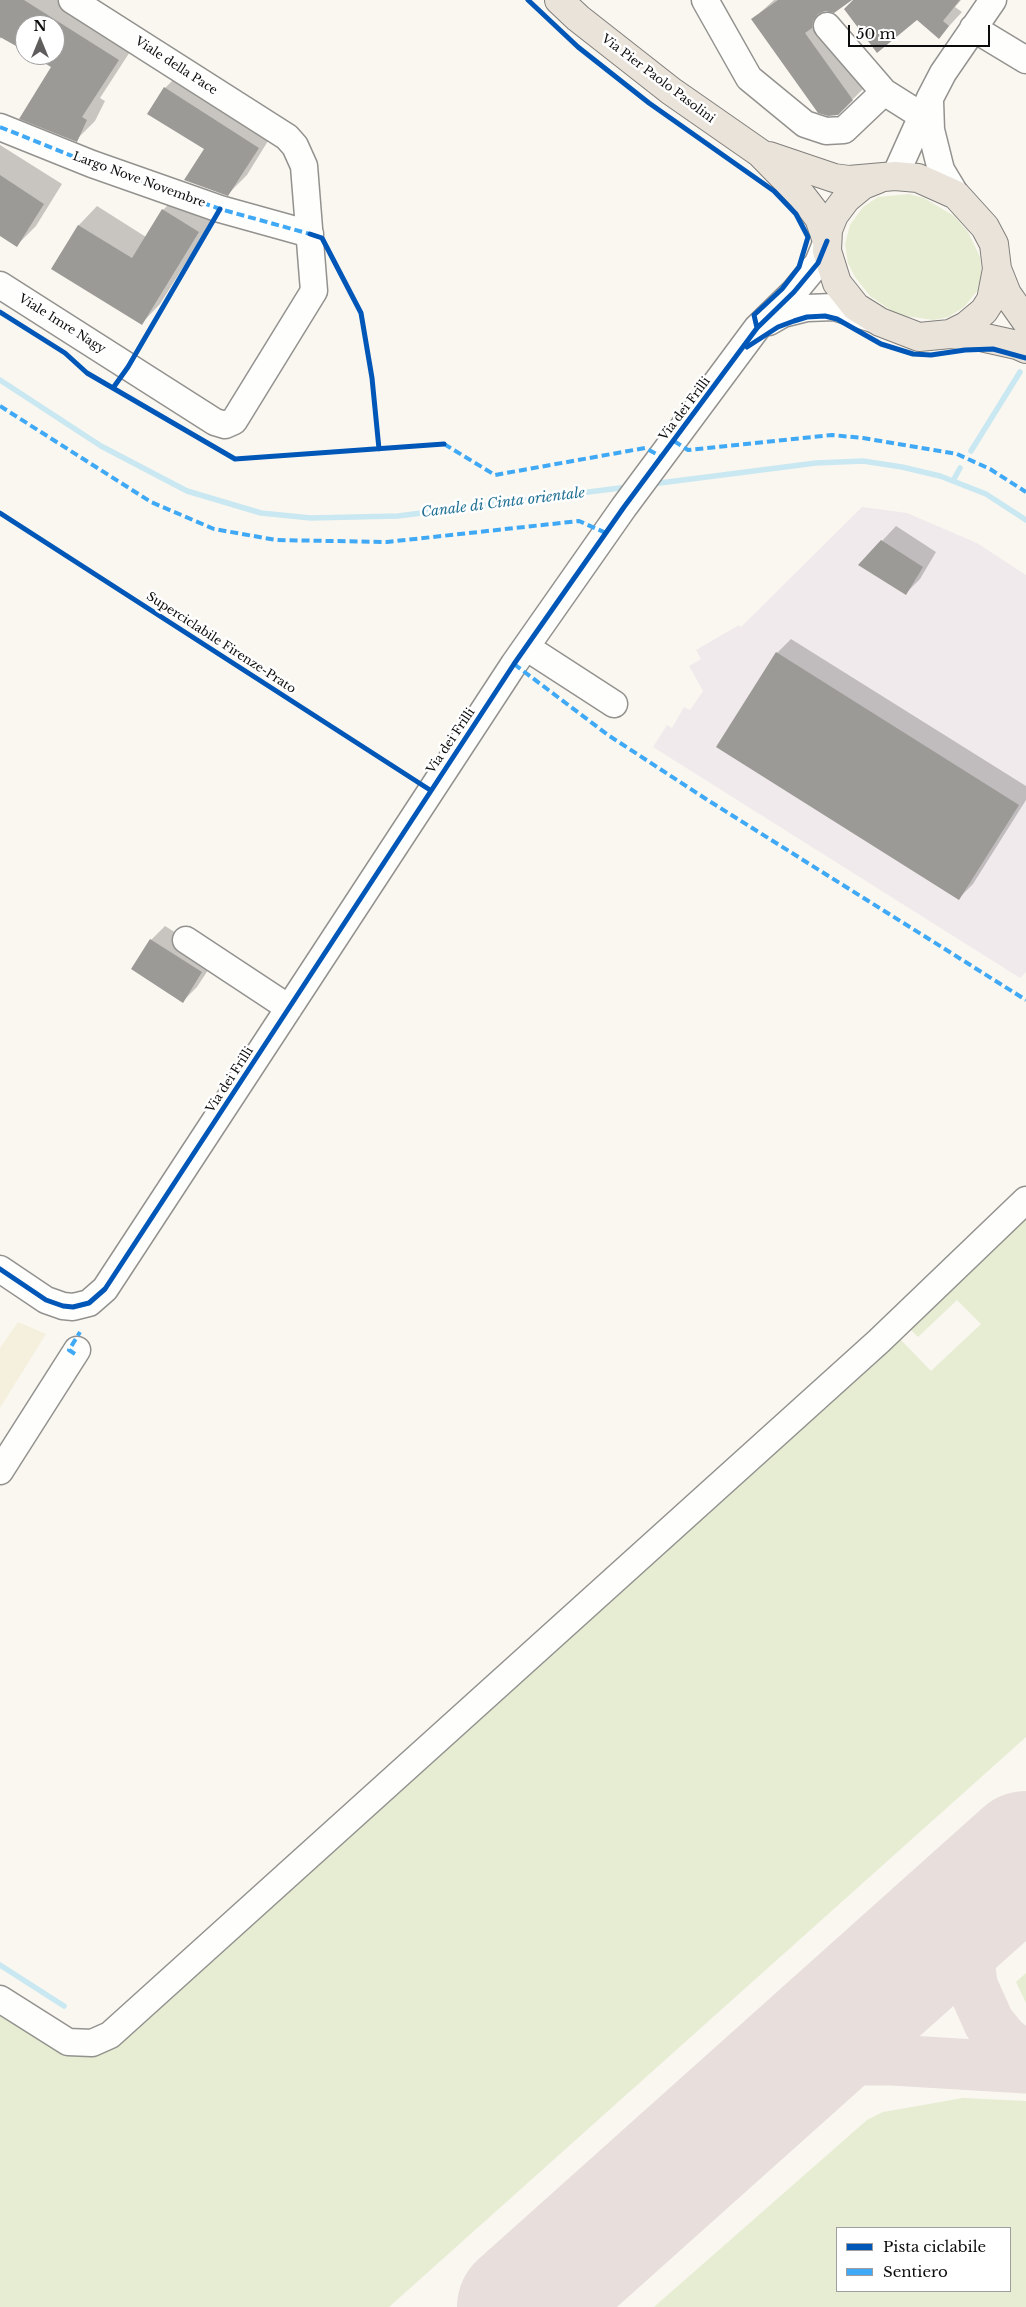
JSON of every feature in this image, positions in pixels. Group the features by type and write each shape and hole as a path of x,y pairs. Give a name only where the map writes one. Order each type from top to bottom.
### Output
{"main road":[{"name":"Via Pier Paolo Pasolini","path":"559,0 578,18 672,91 760,153 802,196 819,218 827,241"},
{"name":"Via Pier Paolo Pasolini","path":"760,153 834,178 918,178 956,195 985,227 994,244 997,269 1007,294 1026,321"},
{"name":"Via Pier Paolo Pasolini","path":"887,177 863,185 846,199 834,215 828,230 827,251 838,283 856,307 880,322 920,336 950,334 981,336 1026,349"},
{"name":"Via Pier Paolo Pasolini","path":"950,334 966,326 984,311 991,300 997,269"}],"street":[{"name":"Viale della Pace","path":"72,0 279,132 295,146 304,166 310,234"},
{"path":"705,0 749,78 805,124 826,131 844,130 884,92"},
{"path":"887,177 973,28 993,0"},
{"path":"827,26 884,92 926,107"},
{"path":"973,28 1026,60"},
{"path":"926,107 942,170 956,195"},
{"name":"Largo Nove Novembre","path":"0,126 92,164 211,206 310,234"},
{"name":"Viale Imre Nagy","path":"0,286 215,422 225,425 232,422 314,291 310,234"},
{"name":"Via dei Frilli","path":"0,1269 52,1302 73,1307 89,1303 105,1289 526,647 629,500 757,328 808,276 823,254 827,241"},
{"name":"Via dei Frilli","path":"757,328 783,314 834,307 856,312 880,322"},
{"path":"526,647 614,704"},
{"path":"186,940 289,1008"},
{"path":"0,1999 68,2042 92,2043 110,2035 872,1347 1026,1200"},
{"path":"0,1471 77,1350"}],"shaded area":[{"path":"862,507 907,513 977,543 1026,575 1026,972 1020,978 653,747 667,725 672,728 684,707 690,710 703,691 689,666 701,659 696,650 739,625 741,627"},
{"path":"18,1322 46,1334 0,1408 0,1348"}],"green space":[{"path":"909,194 924,198 954,216 968,232 980,257 982,274 977,291 964,307 948,317 934,320 898,315 870,296 855,277 848,263 845,244 850,225 863,207 878,197"},
{"path":"1026,1214 1026,1737 389,2307 0,2307 0,2006 85,2053 899,1338 931,1371 981,1324 957,1300 918,1337 910,1329"},
{"path":"1026,1973 1026,2003 1016,1982"},
{"path":"963,2098 1026,2101 1026,2307 654,2307 867,2120 883,2112"}],"building":[{"path":"0,0 24,0 48,15 15,15 15,45 0,37"},
{"path":"778,0 852,0 834,13 825,11 818,14 813,21 812,28 805,33 853,100 838,115 828,116 818,113 751,19"},
{"path":"853,0 960,0 943,21 949,26 939,39 917,20 877,53 844,9"},
{"path":"65,26 119,60 82,117 87,120 77,142 19,119 51,67 48,65 65,65"},
{"path":"164,87 259,148 228,196 184,180 204,149 147,114"},
{"path":"0,175 44,204 17,247 0,236"},
{"path":"162,209 199,232 142,325 51,269 78,225 132,258"},
{"path":"881,540 923,567 906,595 858,565"},
{"path":"776,652 1019,805 959,900 716,747"},
{"path":"150,939 202,972 183,1003 131,969"}],"waterway":[{"path":"971,451 1020,372"},
{"name":"Canale di Cinta orientale","path":"0,380 101,446 187,491 261,513 311,518 398,516 628,487"},
{"name":"Canale di Cinta orientale","path":"652,484 816,463 863,461 902,467 940,476 986,494 1026,520"},
{"path":"953,481 960,468"},
{"path":"0,1965 64,2006"}],"taxiway":[{"path":"990,1887 971,1933 969,1957 972,1985 989,2023 1004,2041 1026,2058"},
{"path":"719,2129 792,2079 823,2066 850,2060 892,2060 1026,2068"}],"runway":[{"path":"521,2307 1026,1855"}],"marked path":[{"path":"0,127 92,164 220,209 310,234"},
{"path":"0,406 151,502 214,529 276,540 387,542 579,521 606,533"},
{"path":"674,441 688,450 832,435 863,438 957,454 990,469 1026,492"},
{"path":"444,444 495,475 645,448 662,457"},
{"path":"514,664 608,735 706,799 1026,1000"},
{"path":"75,1354 69,1350 80,1332"}],"cycle path":[{"path":"528,0 578,47 649,103 774,191 796,214 808,237 799,267 782,289 754,315 757,328"},
{"path":"113,388 128,367 220,209"},
{"path":"310,234 322,238 361,313 372,378 379,449"},
{"path":"0,1269 46,1300 63,1306 73,1307 89,1303 105,1289 514,664 624,507 757,328 794,292 818,263 827,241"},
{"path":"0,312 65,353 87,373 235,459 444,444"},
{"path":"747,347 778,327 807,317 825,316 837,319 881,344 913,354 931,355 965,350 993,349 1026,358"},
{"name":"Superciclabile Firenze-Prato","path":"0,513 430,790"}]}
